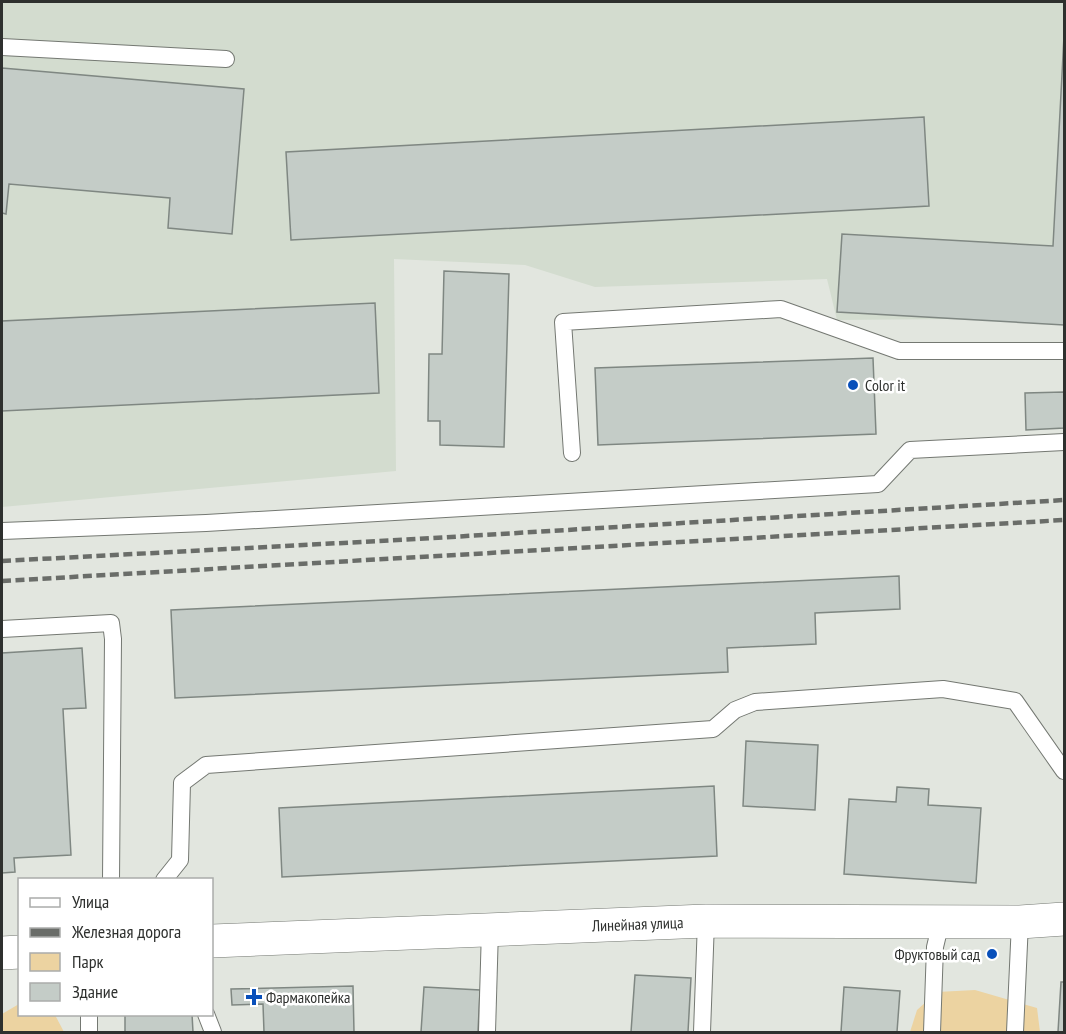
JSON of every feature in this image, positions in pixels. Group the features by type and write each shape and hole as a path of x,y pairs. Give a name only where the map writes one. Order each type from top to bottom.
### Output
{"street":[{"name":"Линейная улица","path":"213,941 706,921 1020,922 1065,919"},
{"path":"2,953 18,952"}],"lane":[{"path":"2,47 226,59"},
{"path":"572,453 562,322 781,309 899,351 1065,351"},
{"path":"2,531 218,522 878,484 910,450 1065,442"},
{"path":"2,629 111,623 113,639 111,878"},
{"path":"165,878 180,860 182,783 206,765 713,729 735,710 755,702 942,689 1015,701 1065,771"},
{"path":"702,1032 706,921"},
{"path":"932,1032 935,947 941,922"},
{"path":"1015,1032 1020,922"},
{"path":"487,1032 490,929"},
{"path":"89,1016 89,1032"},
{"path":"207,1016 213,1032"}],"shaded area":[{"path":"2,2 1064,2 1064,318 837,320 827,279 595,287 525,265 394,259 396,471 2,507"}],"green space":[{"path":"975,990 1037,1008 1040,1032 910,1032 917,1010 937,992"},
{"path":"18,1005 18,1016 56,1016 64,1032 2,1032 2,1014"}],"building":[{"path":"1064,36 1064,325 837,312 842,234 1053,246"},
{"path":"2,68 244,89 232,234 168,228 170,198 9,184 6,214 2,213"},
{"path":"924,117 929,206 291,240 286,152"},
{"path":"444,271 509,274 504,447 440,445 440,421 428,421 429,354 442,354"},
{"path":"375,303 379,393 2,411 2,321"},
{"path":"873,358 876,434 598,445 595,368"},
{"path":"1064,392 1064,428 1026,430 1025,393"},
{"path":"899,576 900,609 815,613 816,644 727,648 728,672 175,698 171,610"},
{"path":"82,648 86,708 63,709 71,855 14,858 15,872 2,873 2,653"},
{"path":"746,741 818,745 815,810 743,806"},
{"path":"714,786 717,856 282,877 279,808"},
{"path":"897,787 929,789 928,805 981,808 976,883 844,874 849,799 896,802"},
{"path":"635,975 691,978 688,1032 631,1032"},
{"path":"1061,982 1064,982 1064,1032 1058,1032"},
{"path":"353,986 354,1032 264,1032 263,1004 232,1005 231,989"},
{"path":"424,987 480,990 478,1032 421,1032"},
{"path":"844,987 900,991 897,1032 841,1032"},
{"path":"125,1016 192,1016 193,1032 125,1032"}],"railway":[{"path":"2,561 417,539 1064,500"},
{"path":"2,581 1064,520"}],"place":[{"name":"Color it","path":"853,385"},
{"name":"Фруктовый сад","path":"992,954"},
{"name":"Фармакопейка","path":"254,997"}]}
